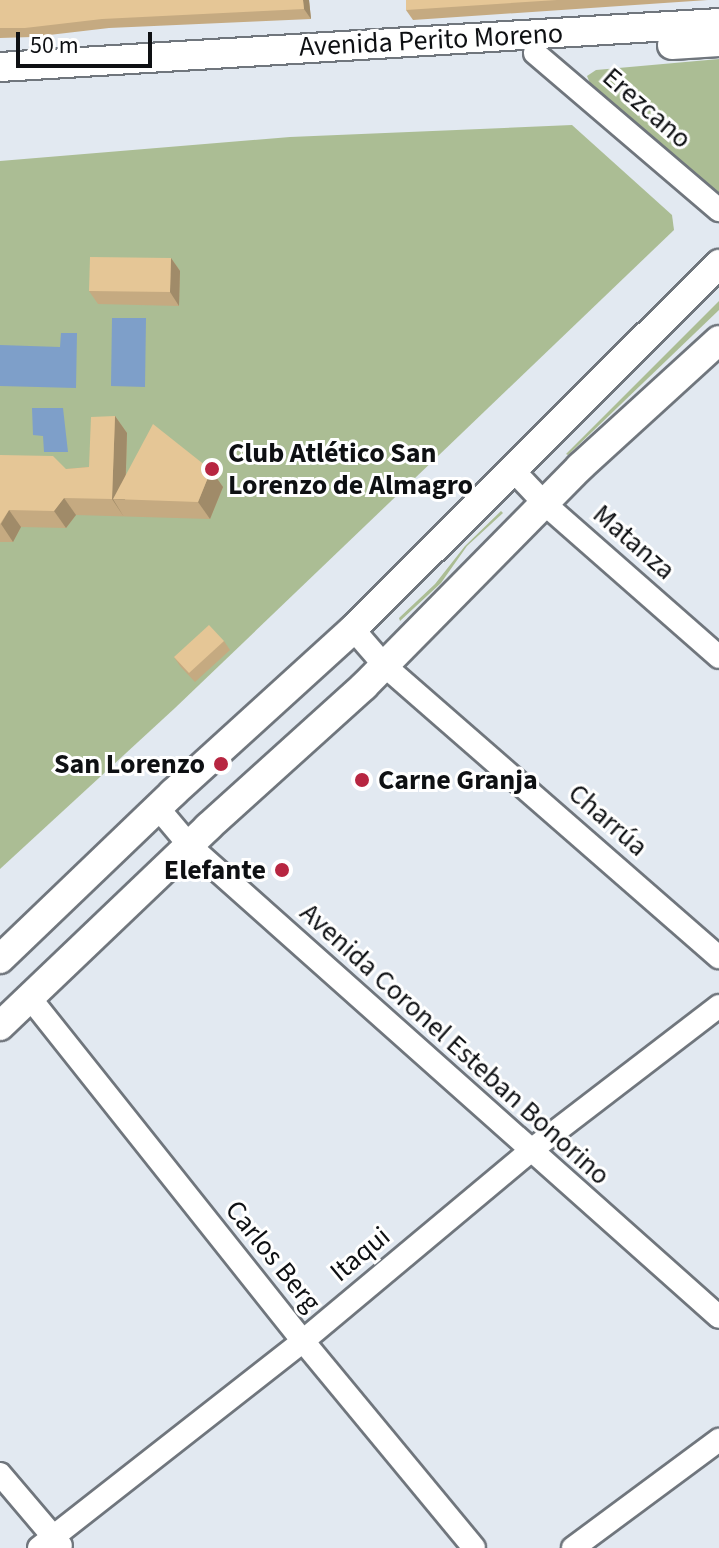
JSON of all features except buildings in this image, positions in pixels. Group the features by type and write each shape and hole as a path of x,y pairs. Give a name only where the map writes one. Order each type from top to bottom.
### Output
{"main road":[{"name":"Avenida Perito Moreno","path":"0,67 719,23"},
{"name":"Avenida Perito Moreno","path":"0,82 719,42"},
{"path":"0,959 158,808 353,629 719,264"},
{"path":"0,1026 385,666 580,467 719,340"}],"street":[{"name":"Erezcano","path":"535,53 719,210"},
{"name":"Matanza","path":"512,469 546,505 719,657"},
{"name":"Charrúa","path":"353,629 385,666 719,957"},
{"name":"Avenida Coronel Esteban Bonorino","path":"158,808 190,846 719,1317"},
{"name":"Carlos Berg","path":"30,998 303,1341 474,1548"},
{"name":"Itaqui","path":"52,1544 303,1341 530,1151 719,1006"},
{"path":"573,1548 719,1440"},
{"path":"0,1474 52,1544"}],"green space":[{"path":"719,59 719,195 592,88 587,76 596,70"},
{"name":"Club Atlético San Lorenzo de Almagro","path":"572,125 672,215 674,230 175,708 0,869 0,161 290,137"},
{"path":"719,301 719,310 566,454"},
{"path":"501,511 503,513 467,546 441,583 400,621 399,618 435,584 465,546"}],"water":[{"path":"112,318 146,318 145,387 111,386"},
{"path":"61,333 77,333 76,388 0,386 0,345 60,347"},
{"path":"32,408 63,408 68,452 44,452 43,436 33,435"}],"place":[{"name":"Club Atlético San Lorenzo de Almagro","path":"212,469"},
{"name":"San Lorenzo","path":"221,764"},
{"name":"Carne Granja","path":"362,780"},
{"name":"Elefante","path":"282,870"}]}
